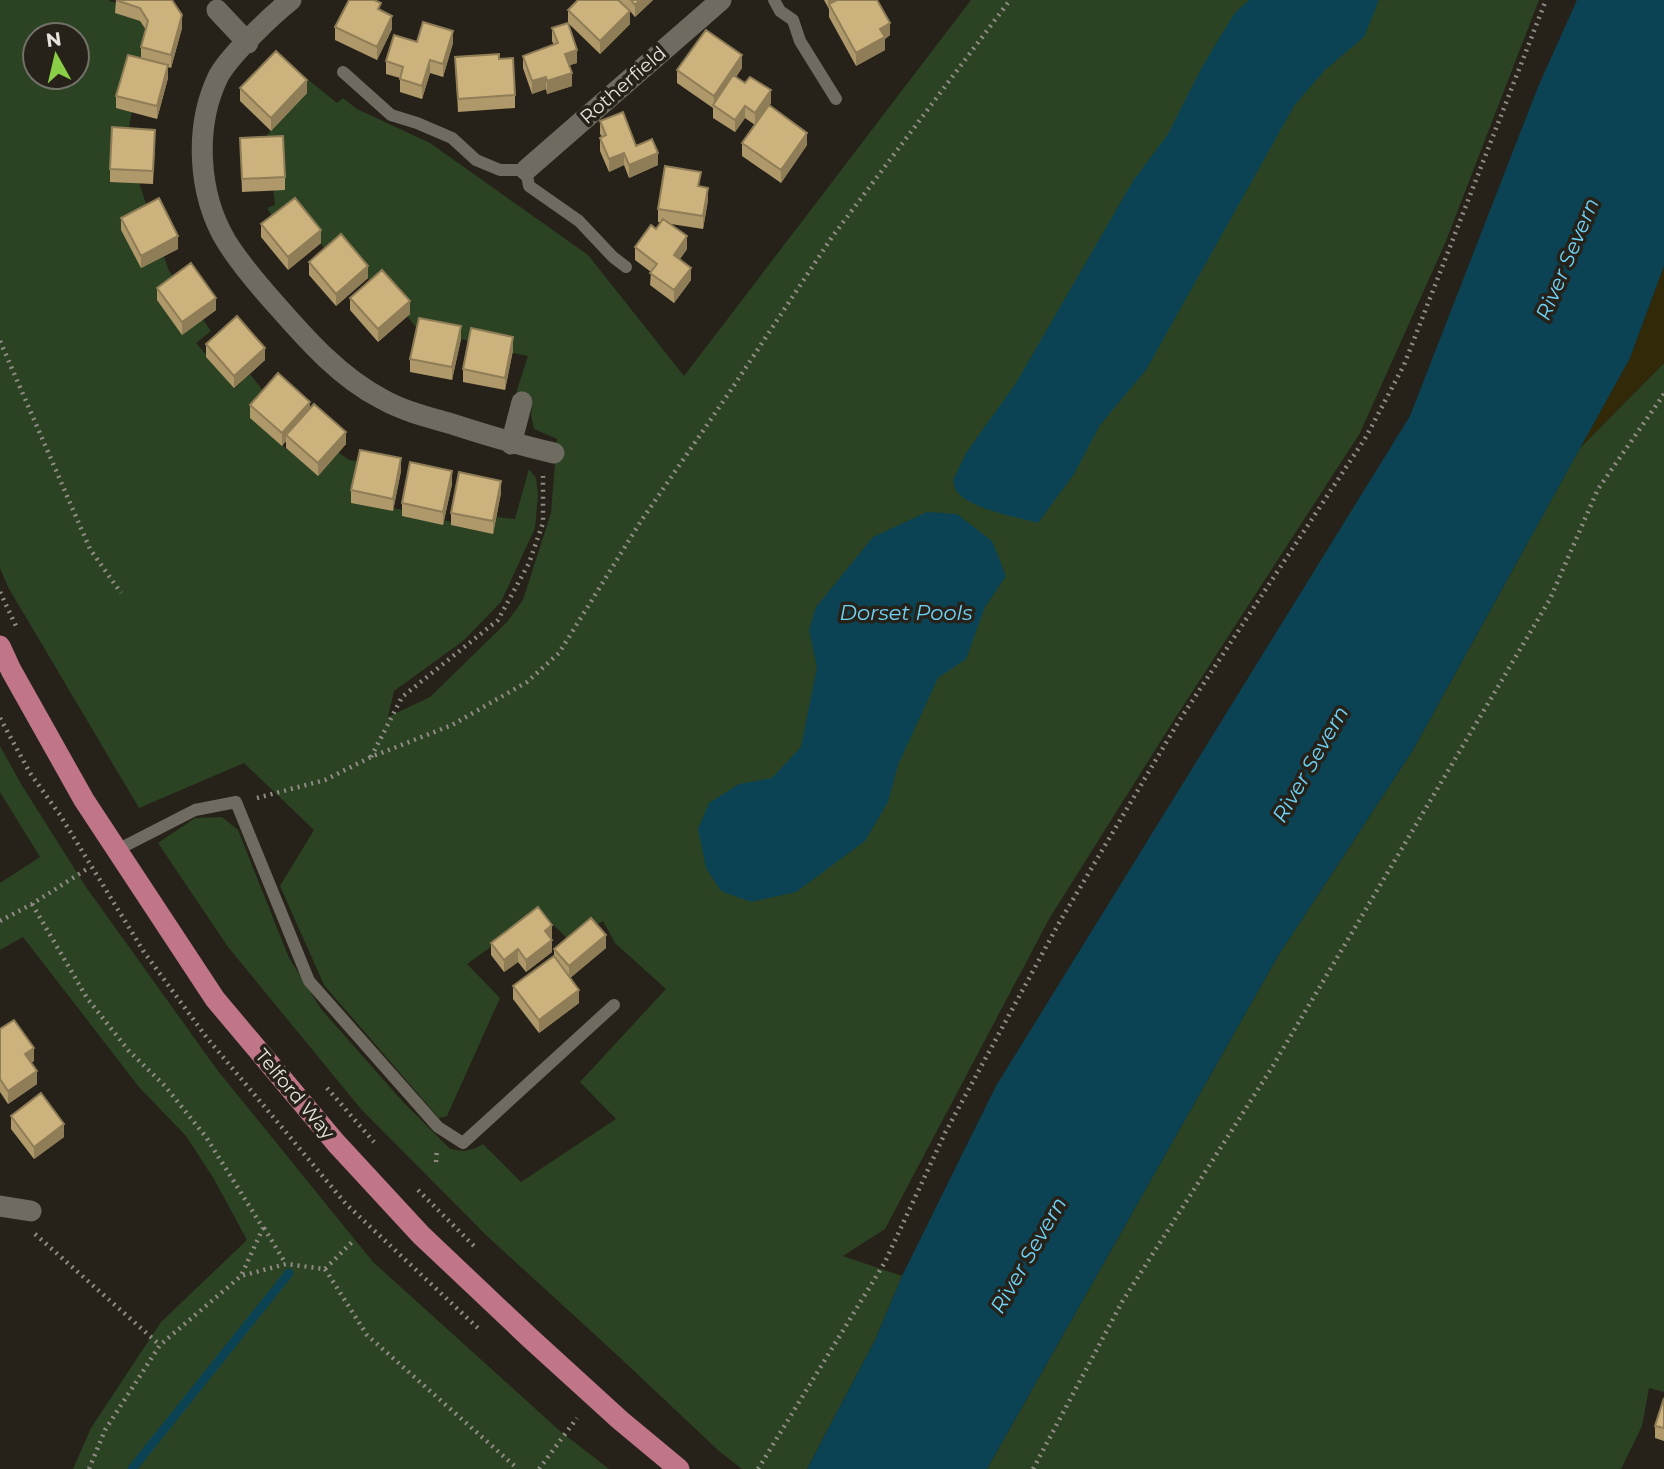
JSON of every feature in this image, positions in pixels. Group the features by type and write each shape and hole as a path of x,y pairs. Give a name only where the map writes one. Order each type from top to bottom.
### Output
{"main road":[{"name":"Telford Way","path":"0,646 84,800 215,999 336,1143 413,1226 472,1285 620,1420 679,1469"}],"street":[{"path":"291,0 219,75 211,97 202,154 205,183 214,215 225,240 263,290 308,341 354,382 382,399 414,413 510,443 549,461"},
{"name":"Rotherfield","path":"526,170 722,0"},
{"path":"212,5 248,43"},
{"path":"510,443 522,402"},
{"path":"0,1206 30,1211"}],"lane":[{"path":"774,0 780,11 793,20 800,41 836,99"},
{"path":"343,72 391,115 452,138 476,160 500,170 526,170 529,186 579,221 626,267"},
{"path":"117,850 195,810 236,802 310,981 438,1127 463,1143 614,1005"}],"path":[{"path":"236,802 325,780 371,757 452,725 497,702 527,682 559,653 641,521 832,237 1010,0"},
{"path":"758,1469 885,1262 945,1133 1059,923 1179,721 1366,437 1404,365 1546,0"},
{"path":"0,341 89,548 121,593"},
{"path":"1033,1469 1122,1302 1271,1069 1549,599 1598,489 1664,394"},
{"path":"371,757 401,697 498,620 529,562 543,523 549,461"},
{"path":"0,592 21,636"},
{"path":"0,921 90,867"},
{"path":"32,904 87,998 206,1137 286,1264"},
{"path":"321,1082 381,1150"},
{"path":"416,1188 482,1253"},
{"path":"30,1211 33,1233 160,1345"},
{"path":"89,1469 105,1430 160,1345 241,1276 263,1228"},
{"path":"325,1269 352,1242"},
{"path":"241,1276 286,1264 325,1269"},
{"path":"325,1269 367,1335 519,1469"},
{"path":"539,1469 577,1418"}],"green space":[{"path":"0,0 108,0 118,4 116,13 140,21 148,34 126,141 110,181 139,183 169,271 211,331 196,343 235,388 250,374 268,397 282,445 318,475 338,452 349,460 360,462 392,511 394,508 452,522 496,517 515,519 529,469 536,478 538,495 535,528 501,602 463,641 394,691 388,717 430,697 507,622 523,600 551,513 557,439 534,429 531,415 533,399 516,393 528,356 513,353 513,349 419,331 407,316 409,313 376,288 341,247 329,257 321,243 277,224 267,208 275,205 267,135 307,93 299,85 306,78 337,103 343,98 357,109 430,143 588,255 684,376 971,0 1539,0 1446,241 1360,433 1049,919 885,1229 843,1256 902,1276 876,1338 807,1469 742,1469 719,1451 486,1235 361,1109 228,947 158,843 195,818 222,817 238,830 289,958 321,1009 404,1103 450,1149 464,1151 483,1144 521,1182 616,1119 580,1082 666,989 615,943 603,921 570,941 540,912 467,964 500,998 447,1116 439,1118 324,985 280,886 314,830 244,763 139,808 8,587 0,568"},
{"path":"1664,363 1664,1392 1649,1388 1642,1426 1621,1469 987,1469 1278,956 1413,750 1580,448"},
{"path":"0,746 86,887 218,1071 373,1262 560,1431 609,1469 73,1469 91,1428 161,1322 247,1240 214,1179 186,1136 139,1087 23,937 0,950 0,883 40,857 0,792"}],"sand":[{"path":"1664,266 1664,363 1580,448 1630,358"}],"water":[{"path":"1249,0 1379,0 1364,37 1325,70 1294,106 1146,370 1100,425 1074,474 1038,523 970,502 956,490 953,480 966,453 1016,383 1133,181 1168,134 1202,67 1234,14"},
{"name":"River Severn","path":"1577,0 1664,0 1664,266 1630,358 1413,750 1278,956 987,1469 807,1469 876,1338 902,1276 996,1086 1410,416 1538,87"},
{"name":"Dorset Pools","path":"927,512 957,514 992,541 1006,576 985,607 966,659 938,678 898,765 888,802 865,841 796,892 751,902 721,891 706,868 698,829 709,803 739,784 772,778 801,747 817,667 809,630 816,607 873,537"}],"building":[{"path":"116,0 172,0 182,15 171,55 141,47 148,21 140,8"},
{"path":"349,0 374,0 381,3 378,9 392,16 377,47 335,27"},
{"path":"578,0 618,0 630,11 600,41 568,10"},
{"path":"837,0 877,0 890,23 880,29 885,37 856,53 829,4"},
{"path":"423,22 453,31 443,64 430,60 422,86 400,79 403,67 386,61 394,35 417,42"},
{"path":"568,23 577,50 565,54 572,73 547,81 546,77 532,81 523,56 558,43 552,28"},
{"path":"706,30 742,55 714,96 677,70"},
{"path":"276,51 307,80 271,118 240,88"},
{"path":"499,54 499,59 513,58 515,95 458,99 455,57"},
{"path":"128,55 168,65 157,106 116,96"},
{"path":"733,75 745,83 750,77 771,90 755,113 745,106 735,120 713,105"},
{"path":"769,105 807,133 781,170 742,143"},
{"path":"623,112 636,146 652,139 658,153 629,165 624,153 609,159 600,138 606,135 600,121"},
{"path":"112,127 155,130 153,171 110,169"},
{"path":"283,136 285,177 242,179 240,138"},
{"path":"665,166 701,172 698,186 708,188 703,216 658,209"},
{"path":"159,198 178,236 141,256 121,218"},
{"path":"295,198 321,230 288,257 261,224"},
{"path":"663,219 687,236 674,255 691,268 674,290 650,273 657,264 635,247 651,225 656,229"},
{"path":"341,234 368,266 336,294 309,262"},
{"path":"191,263 216,298 182,322 157,288"},
{"path":"382,270 410,301 378,329 350,298"},
{"path":"237,316 265,348 234,376 206,344"},
{"path":"419,318 461,326 452,367 410,359"},
{"path":"471,328 513,337 505,378 463,369"},
{"path":"278,373 310,402 282,433 250,405"},
{"path":"314,404 346,432 318,463 286,435"},
{"path":"360,450 401,458 393,499 351,490"},
{"path":"410,462 452,471 443,512 402,503"},
{"path":"459,472 501,481 493,521 451,513"},
{"path":"538,907 552,925 545,931 552,940 526,960 518,949 504,960 491,943"},
{"path":"591,918 606,935 569,966 554,949"},
{"path":"554,956 579,990 539,1020 513,986"},
{"path":"14,1020 34,1048 25,1054 37,1071 8,1091 0,1079 0,1029"},
{"path":"41,1093 64,1124 34,1147 11,1116"},
{"path":"1664,1398 1664,1428 1655,1426"}],"waterway":[{"path":"132,1469 289,1273"}]}
